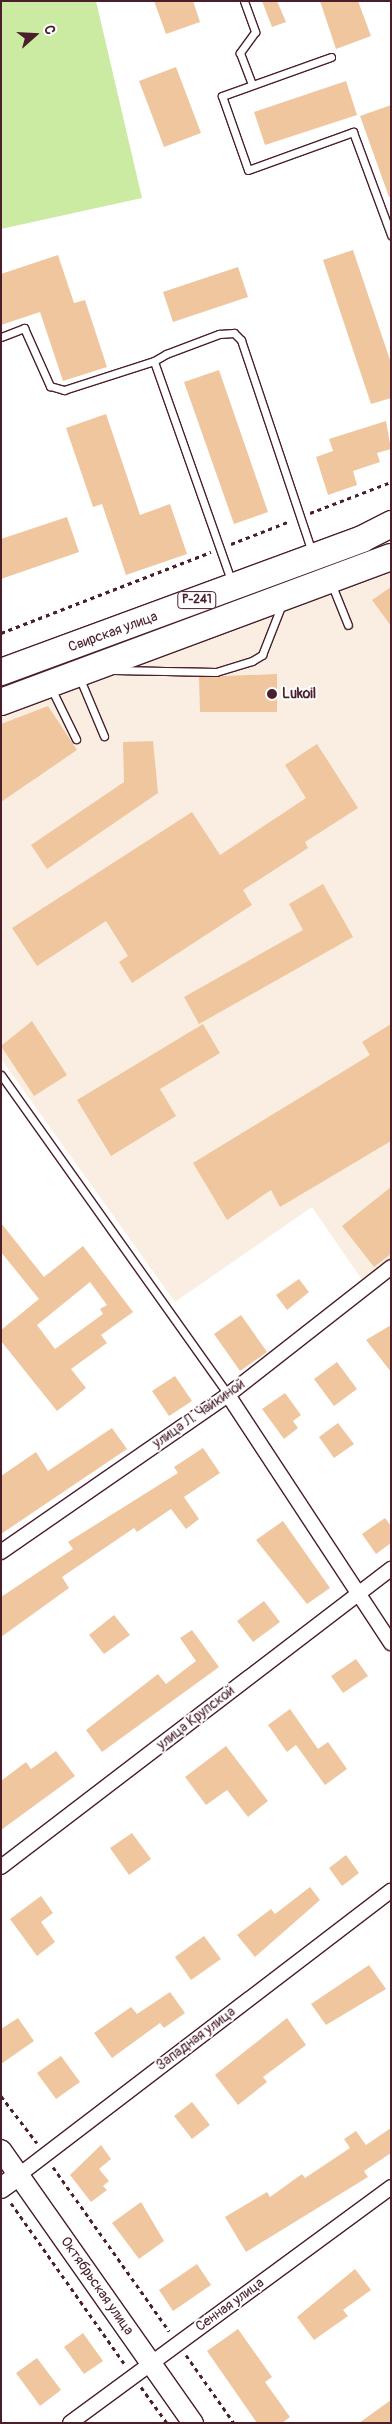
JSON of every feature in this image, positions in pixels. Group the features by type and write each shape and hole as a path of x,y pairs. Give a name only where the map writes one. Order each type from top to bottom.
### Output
{"highway":[{"name":"Свирская улица","path":"1,672 314,557 391,524"},
{"name":"Свирская улица","path":"1,702 86,672 283,596 391,557"}],"main road":[{"name":"Октябрьская улица","path":"1,2150 193,2423"},
{"name":"Западная улица","path":"4,2193 19,2175"}],"street":[{"name":"улица Л. Чайкиной","path":"1,1552 228,1395 391,1267"},
{"path":"228,1395 391,1643"},
{"name":"улица Крупской","path":"1,1868 391,1569"},
{"name":"Западная улица","path":"19,2175 391,1891"},
{"name":"Сенная улица","path":"70,2423 391,2187"}],"lane":[{"path":"244,1 255,32 240,53 252,85"},
{"path":"331,56 222,96 248,170 354,132 391,235"},
{"path":"1,337 24,328 50,386 64,390 154,361 219,334 234,333 241,340 314,557"},
{"path":"154,361 233,586"},
{"path":"330,580 348,625"},
{"path":"104,736 86,672 216,672 252,661 262,654 270,638 283,596"},
{"path":"49,685 76,739"},
{"path":"1,1075 228,1395"}],"path":[{"path":"1,633 391,482"},
{"path":"1,2096 45,2155 234,2423"},
{"path":"4,2193 167,2423"}],"shaded area":[{"path":"391,570 391,1272 369,1290 312,1207 175,1302 1,1059 1,715"}],"green space":[{"path":"1,1 96,1 142,198 1,229"}],"building":[{"path":"154,1 193,1 200,22 166,34"},
{"path":"262,1 277,1 286,22 272,27"},
{"path":"320,1 358,1 371,36 336,49"},
{"path":"176,67 201,133 164,147 139,81"},
{"path":"346,81 357,115 265,145 254,112"},
{"path":"391,105 391,197 389,197 360,116"},
{"path":"353,250 391,363 391,398 371,404 323,260"},
{"path":"58,255 74,303 85,300 107,367 63,381 40,312 1,325 1,274"},
{"path":"238,267 248,297 173,322 163,292"},
{"path":"219,370 268,512 234,524 184,382"},
{"path":"106,414 140,515 170,504 187,554 126,575 102,504 93,507 66,428"},
{"path":"386,421 391,449 377,453 380,462 353,471 357,485 328,495 316,457 333,451 329,439"},
{"path":"67,517 79,552 1,579 1,539"},
{"path":"391,587 391,626 372,600"},
{"path":"277,674 277,712 200,712 199,677"},
{"path":"48,706 77,750 1,802 1,724"},
{"path":"153,741 158,793 47,869 31,845 124,782 123,742"},
{"path":"317,744 358,808 305,842 308,848 243,890 252,905 132,983 119,962 128,956 106,921 37,966 12,928 192,812 220,855 306,798 285,765"},
{"path":"323,884 353,937 199,1024 184,997 303,930 289,904"},
{"path":"32,1021 67,1075 34,1096 1,1046"},
{"path":"203,1024 220,1053 160,1089 176,1116 111,1156 77,1100"},
{"path":"391,1024 391,1141 280,1207 271,1190 227,1220 193,1163 370,1055 362,1042"},
{"path":"391,1187 391,1254 374,1267 342,1226"},
{"path":"1,1223 44,1277 83,1246 133,1312 101,1335 107,1343 71,1369 86,1388 57,1411 1,1341 1,1330 39,1299 1,1252","holes":["90,1282 107,1305 100,1309 103,1314 55,1349 37,1325"]},
{"path":"299,1279 309,1292 287,1310 276,1295"},
{"path":"241,1315 267,1352 240,1371 214,1334"},
{"path":"391,1325 391,1372 366,1340"},
{"path":"337,1362 357,1389 334,1406 314,1379"},
{"path":"175,1376 192,1401 169,1416 152,1391"},
{"path":"285,1393 301,1415 293,1421 298,1428 284,1439 262,1409"},
{"path":"338,1423 354,1444 334,1458 319,1437"},
{"path":"112,1428 127,1449 1,1534 1,1476 36,1452 48,1471"},
{"path":"203,1448 220,1473 184,1497 199,1519 186,1529 171,1509 137,1532 134,1528 62,1577 69,1588 1,1637 1,1597 73,1549 68,1542 178,1473 174,1467"},
{"path":"385,1518 391,1526 391,1543 376,1554 362,1534"},
{"path":"283,1521 330,1588 307,1604 256,1540"},
{"path":"264,1601 280,1622 253,1642 237,1621"},
{"path":"114,1615 130,1635 104,1654 89,1635"},
{"path":"192,1630 219,1667 102,1752 86,1730 158,1674 166,1684 196,1661 180,1638"},
{"path":"356,1659 368,1676 343,1693 331,1676"},
{"path":"290,1709 318,1749 328,1742 347,1769 325,1785 296,1745 287,1752 268,1725"},
{"path":"226,1746 268,1801 248,1817 227,1790 206,1805 185,1777"},
{"path":"56,1751 75,1776 1,1830 1,1781 26,1762 31,1769"},
{"path":"132,1833 151,1859 129,1875 110,1848"},
{"path":"346,1855 359,1873 342,1886 329,1868"},
{"path":"310,1887 320,1900 255,1957 237,1935 271,1909 275,1914"},
{"path":"41,1896 53,1913 41,1922 55,1942 37,1956 10,1919"},
{"path":"204,1936 221,1959 191,1980 175,1957"},
{"path":"369,1965 386,1989 326,2025 311,2004"},
{"path":"170,1992 185,2013 164,2028 160,2023 112,2058 94,2033 131,2007 137,2014"},
{"path":"18,2018 34,2041 1,2064 1,2029"},
{"path":"287,2018 306,2045 263,2077 267,2082 238,2105 215,2075"},
{"path":"61,2056 80,2082 56,2099 37,2073"},
{"path":"192,2102 210,2125 192,2139 174,2116"},
{"path":"391,2128 391,2153 364,2171 368,2177 246,2252 225,2217 267,2192 270,2197 302,2174 305,2178 350,2148 344,2139 356,2131 366,2145"},
{"path":"101,2145 111,2159 99,2169 109,2181 103,2186 107,2190 91,2202 70,2175"},
{"path":"141,2202 164,2241 139,2259 112,2223"},
{"path":"197,2264 211,2285 173,2311 159,2290"},
{"path":"355,2269 371,2290 343,2310 348,2316 314,2340 297,2317"},
{"path":"238,2329 272,2377 265,2382 290,2417 282,2423 257,2423 207,2351"},
{"path":"83,2333 103,2361 84,2374 64,2347"},
{"path":"37,2358 61,2390 40,2406 16,2373"},
{"path":"391,2400 391,2423 359,2423"}],"place":[{"name":"Lukoil","path":"272,694"}]}
